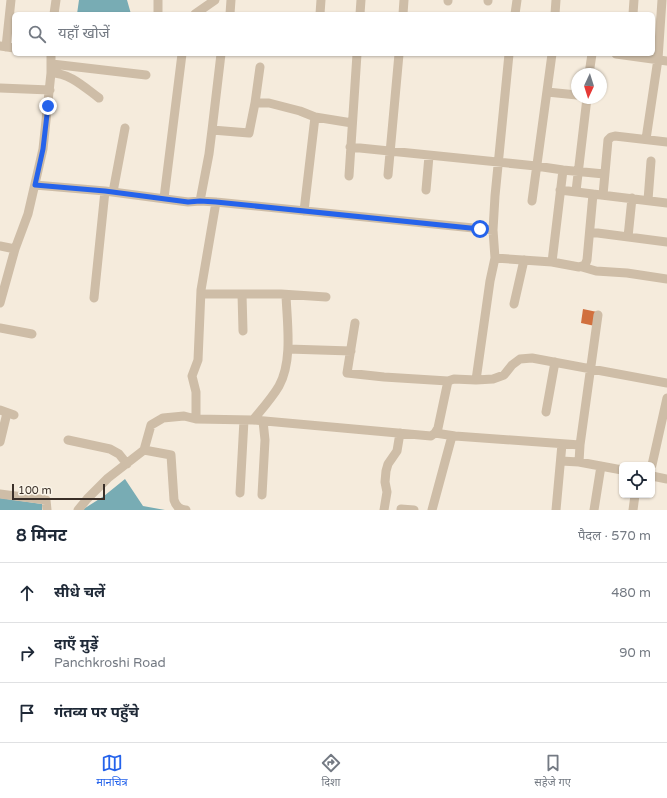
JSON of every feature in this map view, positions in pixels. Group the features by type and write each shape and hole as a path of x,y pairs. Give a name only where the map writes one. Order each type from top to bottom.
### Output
{"street":[{"path":"7,47 11,0"},
{"path":"54,12 56,0"},
{"path":"158,0 158,12"},
{"path":"198,12 215,0"},
{"path":"230,12 231,0"},
{"path":"320,12 321,0"},
{"path":"360,12 361,0"},
{"path":"403,12 404,0"},
{"path":"514,12 517,0"},
{"path":"555,12 556,0"},
{"path":"633,12 634,0"},
{"path":"646,139 663,60 662,0"},
{"path":"0,303 15,249 28,214 43,149 52,68 51,56"},
{"path":"164,198 182,56"},
{"path":"200,201 209,154 221,56"},
{"path":"349,176 357,56"},
{"path":"388,175 399,56"},
{"path":"476,380 490,281 495,258 493,230 509,56"},
{"path":"532,201 552,56"},
{"path":"591,68 592,56"},
{"path":"637,56 663,60"},
{"path":"212,130 249,134 260,67"},
{"path":"52,68 146,75"},
{"path":"52,68 59,73 67,75 99,98"},
{"path":"0,88 50,90"},
{"path":"547,92 571,94"},
{"path":"255,103 269,103 300,111 315,117 352,123"},
{"path":"576,192 586,104"},
{"path":"304,211 315,117"},
{"path":"94,298 109,191 125,128"},
{"path":"603,195 608,140 611,137 615,136 667,142"},
{"path":"350,148 604,174"},
{"path":"426,190 429,156"},
{"path":"648,200 651,161"},
{"path":"552,262 563,170"},
{"path":"35,185 109,191 188,202 216,202 493,230"},
{"path":"560,190 667,203"},
{"path":"582,267 585,265 587,260 593,194"},
{"path":"628,237 632,198"},
{"path":"196,419 196,392 192,376 198,360 201,294 216,202"},
{"path":"590,232 667,242"},
{"path":"0,246 15,249"},
{"path":"495,258 552,262 596,271 627,273 667,279"},
{"path":"514,304 524,260"},
{"path":"201,294 326,297"},
{"path":"242,294 243,330"},
{"path":"240,493 253,420 279,385 286,368 288,348 286,295"},
{"path":"579,462 598,315"},
{"path":"355,323 347,373 448,381 454,379 493,379 504,375 512,365 520,359 532,358 667,383"},
{"path":"0,328 32,334"},
{"path":"288,348 351,351"},
{"path":"546,412 555,362"},
{"path":"78,510 108,478 144,450 149,428 163,418 178,416 196,419 253,420 431,436 438,428 448,381"},
{"path":"653,462 667,398"},
{"path":"0,442 7,413"},
{"path":"253,420 265,440 262,495"},
{"path":"384,510 387,492 385,482 386,471 388,464 396,451 400,433"},
{"path":"435,433 452,436 580,445"},
{"path":"432,510 452,436"},
{"path":"68,440 110,449 119,454 127,464"},
{"path":"556,510 562,444"},
{"path":"144,450 171,455 175,505 182,510 186,510"},
{"path":"561,461 579,462 619,469"},
{"path":"594,510 601,466"},
{"path":"655,477 667,479"},
{"path":"0,494 46,500 47,510"},
{"path":"633,510 635,498"},
{"path":"401,509 414,510"}],"water":[{"path":"79,0 127,0 130,12 77,12"},
{"path":"125,479 143,506 165,510 82,510 104,496"},
{"path":"0,498 42,504 42,510 0,510"}],"building":[{"path":"583,309 597,312 595,326 581,323"}],"route":[{"path":"48,106 43,149 35,185 105,191 188,202 216,202 480,229"}]}
